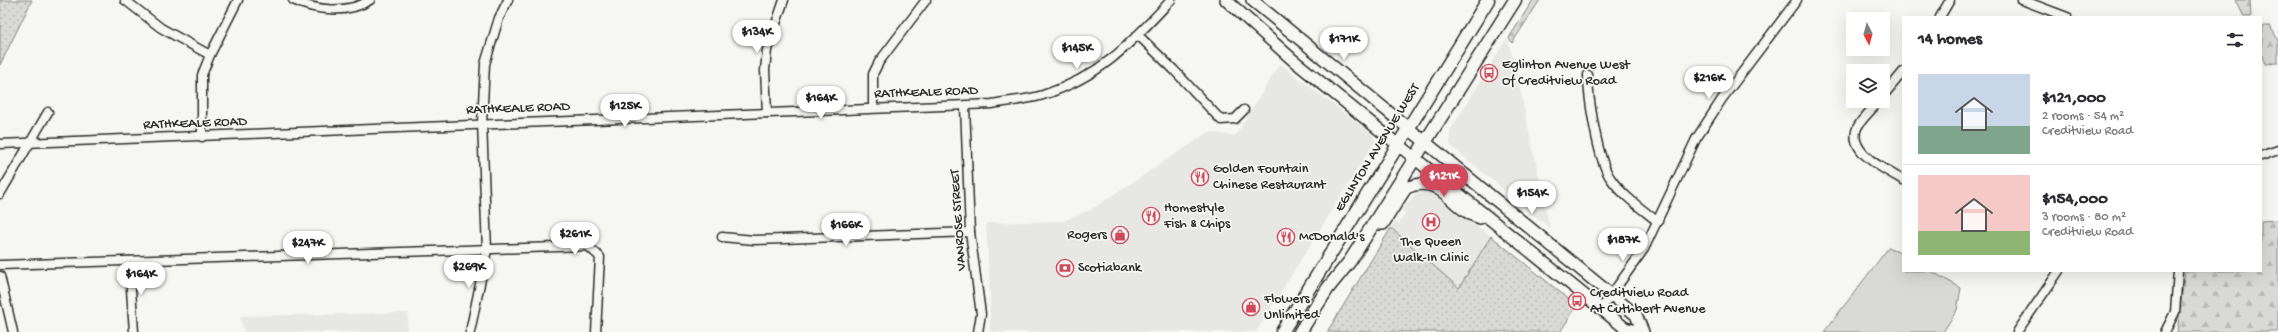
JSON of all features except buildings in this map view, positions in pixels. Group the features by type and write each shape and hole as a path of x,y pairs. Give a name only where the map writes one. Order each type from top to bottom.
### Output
{"main road":[{"path":"1226,0 1293,60 1488,220 1625,328 1639,332"},
{"path":"1252,0 1636,315 1643,332"},
{"name":"EGLINTON AVENUE WEST","path":"1282,332 1488,0"},
{"path":"1300,332 1328,288 1350,261 1515,0"},
{"path":"1373,224 1383,224 1406,188 1424,183 1438,188 1471,215 1488,220"}],"street":[{"path":"125,0 161,28 210,55"},
{"path":"202,137 202,75 210,55 238,0"},
{"path":"293,0 320,9 343,10 359,7 370,0"},
{"path":"470,332 487,250 482,123 485,64 499,18 508,0"},
{"path":"767,113 765,70 767,50 784,0"},
{"path":"873,108 873,74 879,62 926,0"},
{"name":"RATHKEALE ROAD","path":"0,144 202,137 482,123 992,104 1041,96 1063,88 1096,72 1119,54 1172,0"},
{"path":"1601,309 1644,249 1696,139 1722,99 1797,0"},
{"path":"1941,16 1950,0"},
{"path":"2022,0 2064,16"},
{"path":"1138,35 1173,69 1221,120 1235,119 1244,110"},
{"path":"1890,88 1902,73"},
{"path":"1588,75 1588,99 1605,168 1617,187 1658,222"},
{"name":"VANROSE STREET","path":"965,106 970,232 981,314 978,332"},
{"path":"1873,108 1857,128 1857,143 1862,154 1902,179"},
{"path":"0,194 48,112"},
{"path":"2262,156 2278,150"},
{"path":"722,237 754,240 970,232"},
{"path":"0,265 588,246 600,256 596,332"},
{"path":"129,261 134,332"},
{"path":"2017,332 2057,272"},
{"path":"2165,332 2175,312 2178,272"},
{"path":"0,276 12,332"}],"shaded area":[{"path":"1507,38 1516,71 1550,228 1450,145 1450,131"},
{"path":"1280,64 1372,134 1375,141 1256,332 990,332 990,292 986,223 1064,221 1092,209 1209,132 1235,136"},
{"path":"1424,191 1439,198 1491,236 1459,288 1391,228 1395,222 1399,224 1405,213 1402,210 1415,194"},
{"path":"408,313 407,332 244,332 240,316"}],"green space":[{"path":"0,0 32,0 0,65"},
{"path":"1533,0 1540,0 1512,43 1509,38"},
{"path":"2236,0 2250,0 2251,16 2244,16"},
{"path":"2263,26 2270,26 2278,40 2278,63 2265,64 2262,56"},
{"path":"2278,220 2278,332 2177,332 2185,272 2262,272 2262,221"},
{"path":"1391,228 1459,288 1491,236 1577,306 1560,332 1327,332"},
{"path":"1889,247 1902,254 1902,272 1933,272 1961,288 1957,310 1943,332 1824,332"}],"place":[{"name":"Eglinton Avenue West Of Creditview Road","path":"1489,73"},
{"name":"Golden Fountain Chinese Restaurant","path":"1200,177"},
{"name":"Homestyle Fish & Chips","path":"1151,216"},
{"name":"The Queen Walk-In Clinic","path":"1431,222"},
{"name":"Rogers","path":"1120,235"},
{"name":"McDonald's","path":"1286,237"},
{"name":"Scotiabank","path":"1065,268"},
{"name":"Creditview Road At Cuthbert Avenue","path":"1577,301"},
{"name":"Flowers Unlimited","path":"1251,307"}]}
